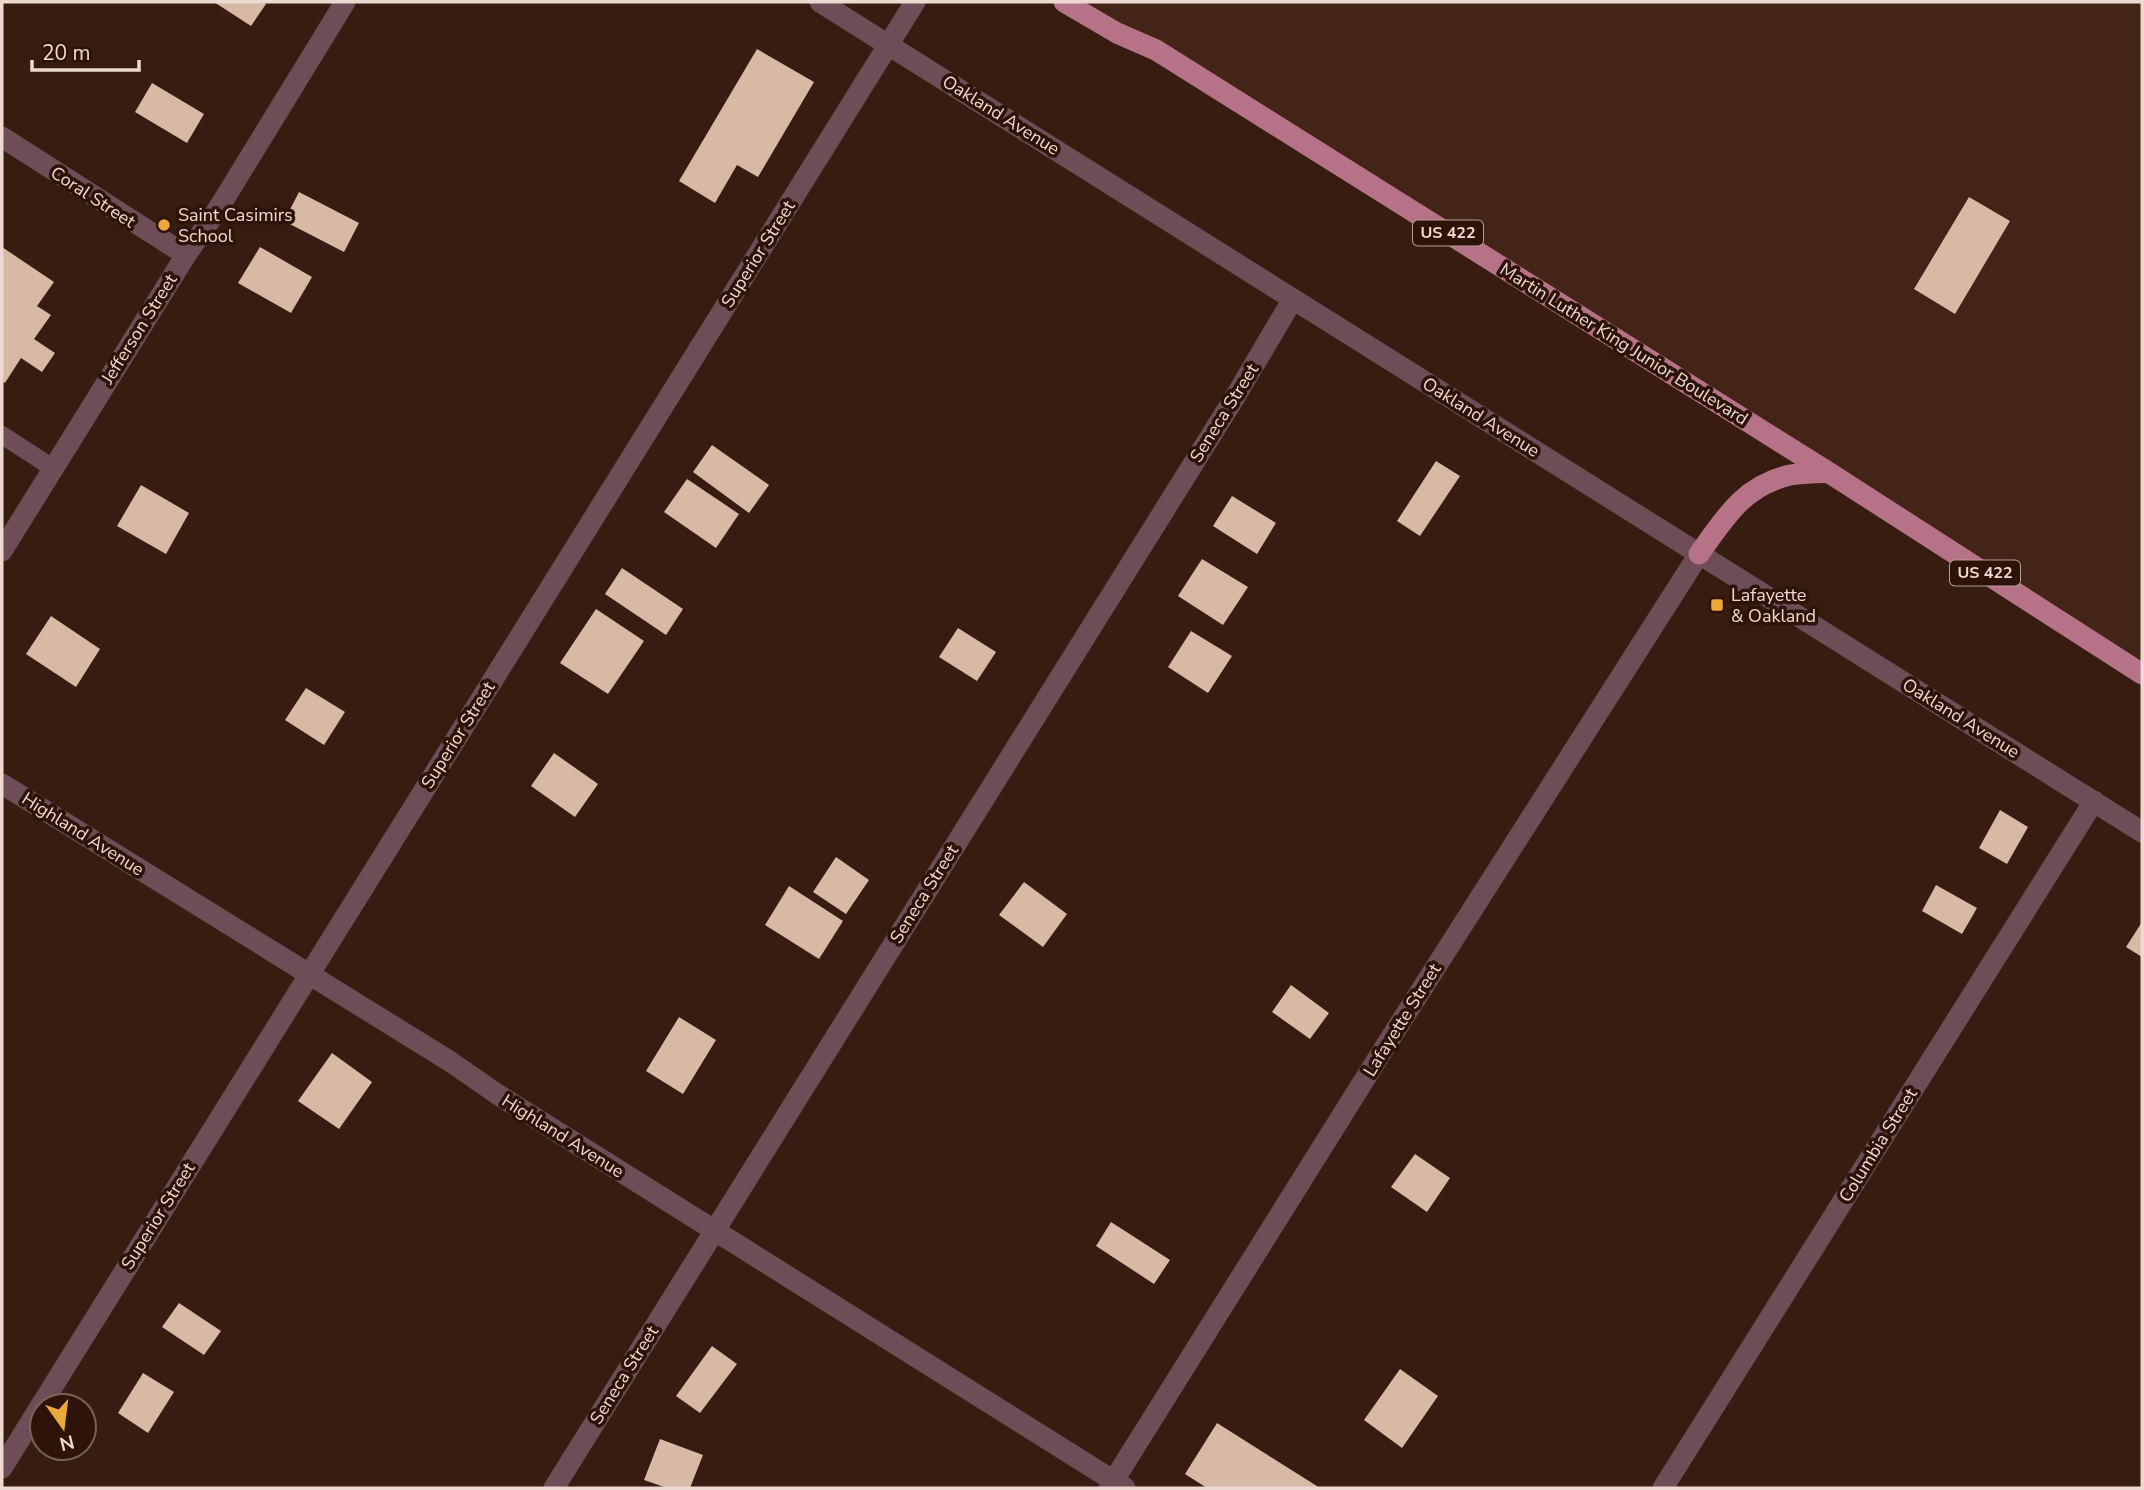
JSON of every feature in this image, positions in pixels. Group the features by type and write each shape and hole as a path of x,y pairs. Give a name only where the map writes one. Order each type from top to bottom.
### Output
{"main road":[{"name":"Martin Luther King Junior Boulevard","path":"1064,2 1106,27 1156,50 1828,472 2142,674"},
{"path":"1699,554 1736,504 1758,487 1790,475 1828,472"}],"street":[{"name":"Jefferson Street","path":"2,551 345,2"},
{"name":"Oakland Avenue","path":"820,2 2142,831"},
{"name":"Superior Street","path":"2,1468 915,2"},
{"name":"Coral Street","path":"2,137 186,255"},
{"name":"Seneca Street","path":"554,1488 1235,397 1293,299"},
{"name":"Lafayette Street","path":"1115,1486 1383,1050 1699,554"},
{"name":"Highland Avenue","path":"2,783 452,1062 497,1094 1115,1486"},
{"name":"Columbia Street","path":"1662,1488 2094,801"}],"lane":[{"path":"2,435 53,468"}],"shaded area":[{"path":"1064,2 2142,2 2142,674"}],"building":[{"path":"214,2 262,2 266,4 251,26"},
{"path":"757,49 814,82 758,177 737,165 715,203 679,181"},
{"path":"152,83 204,114 187,143 135,112"},
{"path":"299,192 359,223 344,252 284,221"},
{"path":"1969,197 2010,221 1955,314 1914,289"},
{"path":"2,247 54,282 37,306 51,315 34,339 55,353 42,372 21,358 5,383 2,381"},
{"path":"260,247 312,277 291,313 238,283"},
{"path":"712,445 769,485 749,513 693,472"},
{"path":"1436,461 1460,476 1420,536 1397,521"},
{"path":"687,479 739,514 716,548 664,512"},
{"path":"141,485 189,513 166,554 117,526"},
{"path":"1232,496 1276,523 1257,554 1213,526"},
{"path":"1202,559 1248,587 1223,625 1178,596"},
{"path":"622,568 683,609 666,635 605,594"},
{"path":"596,609 644,641 608,694 560,663"},
{"path":"51,616 100,649 76,687 26,654"},
{"path":"958,628 996,652 977,681 939,657"},
{"path":"1191,631 1232,656 1208,693 1168,667"},
{"path":"306,688 345,712 324,745 285,720"},
{"path":"554,753 598,784 575,817 531,786"},
{"path":"2000,810 2028,827 2007,864 1979,848"},
{"path":"836,857 869,880 846,914 813,892"},
{"path":"1024,882 1067,914 1043,947 999,915"},
{"path":"1936,885 1977,908 1962,934 1922,911"},
{"path":"789,886 843,921 819,959 765,925"},
{"path":"2142,922 2142,957 2126,947"},
{"path":"1291,985 1329,1013 1310,1039 1272,1012"},
{"path":"679,1017 716,1040 683,1094 646,1071"},
{"path":"332,1053 372,1082 339,1129 298,1101"},
{"path":"1415,1154 1450,1178 1427,1212 1391,1187"},
{"path":"1111,1222 1170,1260 1154,1284 1096,1246"},
{"path":"179,1303 221,1331 204,1355 162,1327"},
{"path":"712,1346 737,1364 700,1413 676,1396"},
{"path":"1400,1369 1438,1396 1402,1448 1364,1420"},
{"path":"143,1373 174,1392 148,1433 118,1413"},
{"path":"1217,1423 1320,1488 1207,1488 1185,1474"},
{"path":"660,1439 703,1455 690,1488 667,1488 644,1480"}],"place":[{"name":"Saint Casimirs School","path":"164,225"},
{"name":"Lafayette & Oakland","path":"1717,605"}]}
